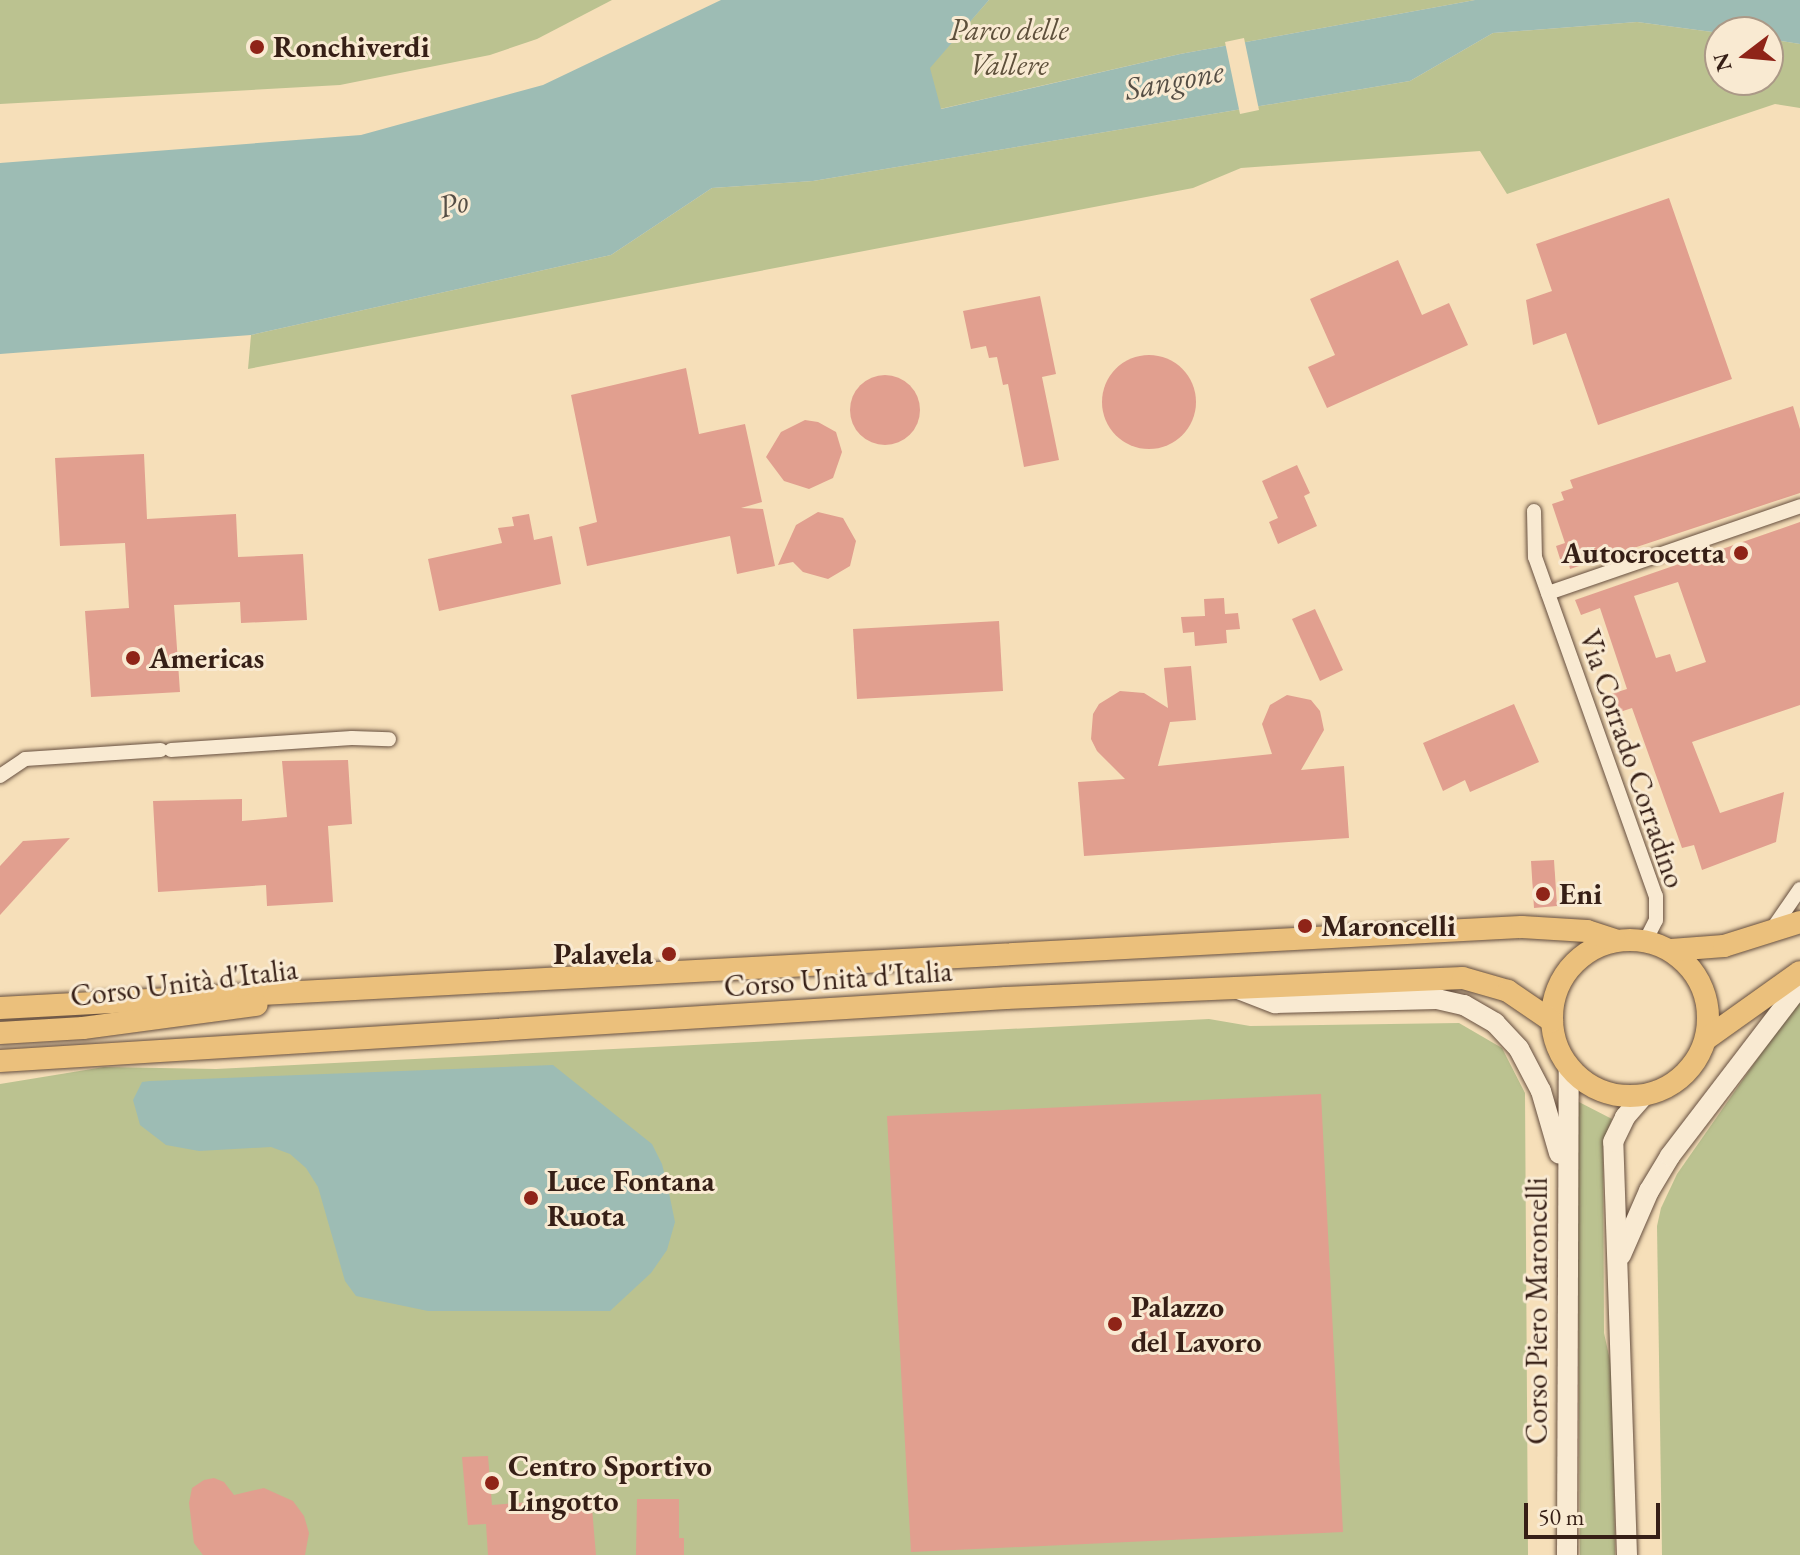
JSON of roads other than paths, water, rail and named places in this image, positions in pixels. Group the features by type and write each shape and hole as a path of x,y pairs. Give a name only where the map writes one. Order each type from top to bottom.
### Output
{"main road":[{"path":"1671,950 1724,946 1800,922"},
{"name":"Corso Unità d'Italia","path":"0,1008 1522,927 1587,931 1615,940"},
{"path":"1615,940 1646,940 1671,950 1685,961 1704,989 1708,1004 1706,1039 1694,1064 1680,1079 1664,1089 1643,1096 1615,1095 1590,1085 1569,1067 1558,1047 1552,1021 1553,1001 1567,971 1593,948 1615,940"},
{"path":"1706,1039 1800,972"},
{"name":"Corso Unità d'Italia","path":"0,1061 1006,998 1463,978 1508,991 1552,1021"},
{"name":"Corso Unità d'Italia","path":"0,1033 83,1028 227,1010 376,986"},
{"path":"1618,1263 1649,1191 1670,1156 1800,986"},
{"path":"1233,988 1275,1003 1437,999 1464,1005 1495,1023 1519,1049 1541,1091 1556,1134 1566,1196"},
{"name":"Corso Unità d'Italia","path":"0,1072 117,1055"},
{"name":"Corso Piero Maroncelli","path":"1567,1555 1566,1196 1569,1067"},
{"path":"1627,1555 1613,1142 1625,1117 1643,1096"}],"street":[{"path":"1548,593 1800,506"},
{"name":"Via Corrado Corradino","path":"1534,511 1535,557 1656,896 1656,920 1646,940"},
{"path":"0,776 25,759 352,738 389,739"},
{"path":"1771,931 1800,889"}],"water":[{"path":"721,0 989,0 930,68 941,109 1180,54 1475,0 1800,0 1800,44 1784,42 1784,16 1704,16 1704,31 1637,22 1493,33 1410,81 813,181 712,188 611,255 251,335 0,354 0,163 361,135 543,85"},
{"path":"553,1065 652,1144 662,1164 668,1188 675,1222 667,1250 651,1273 610,1311 428,1311 356,1296 345,1281 318,1187 306,1168 290,1154 271,1147 199,1151 166,1145 140,1125 133,1100 142,1082 150,1081"}],"place":[{"name":"Ronchiverdi","path":"257,47"},
{"name":"Autocrocetta","path":"1741,553"},
{"name":"Americas","path":"133,658"},
{"name":"Eni","path":"1543,894"},
{"name":"Maroncelli","path":"1305,926"},
{"name":"Palavela","path":"669,954"},
{"name":"Luce Fontana Ruota","path":"531,1198"},
{"name":"Palazzo del Lavoro","path":"1115,1324"},
{"name":"Centro Sportivo Lingotto","path":"492,1483"}],"park label":[{"name":"Parco delle Vallere","path":"1009,47"}],"water label":[{"name":"Sangone","path":"1174,80"},
{"name":"Po","path":"453,204"}]}
